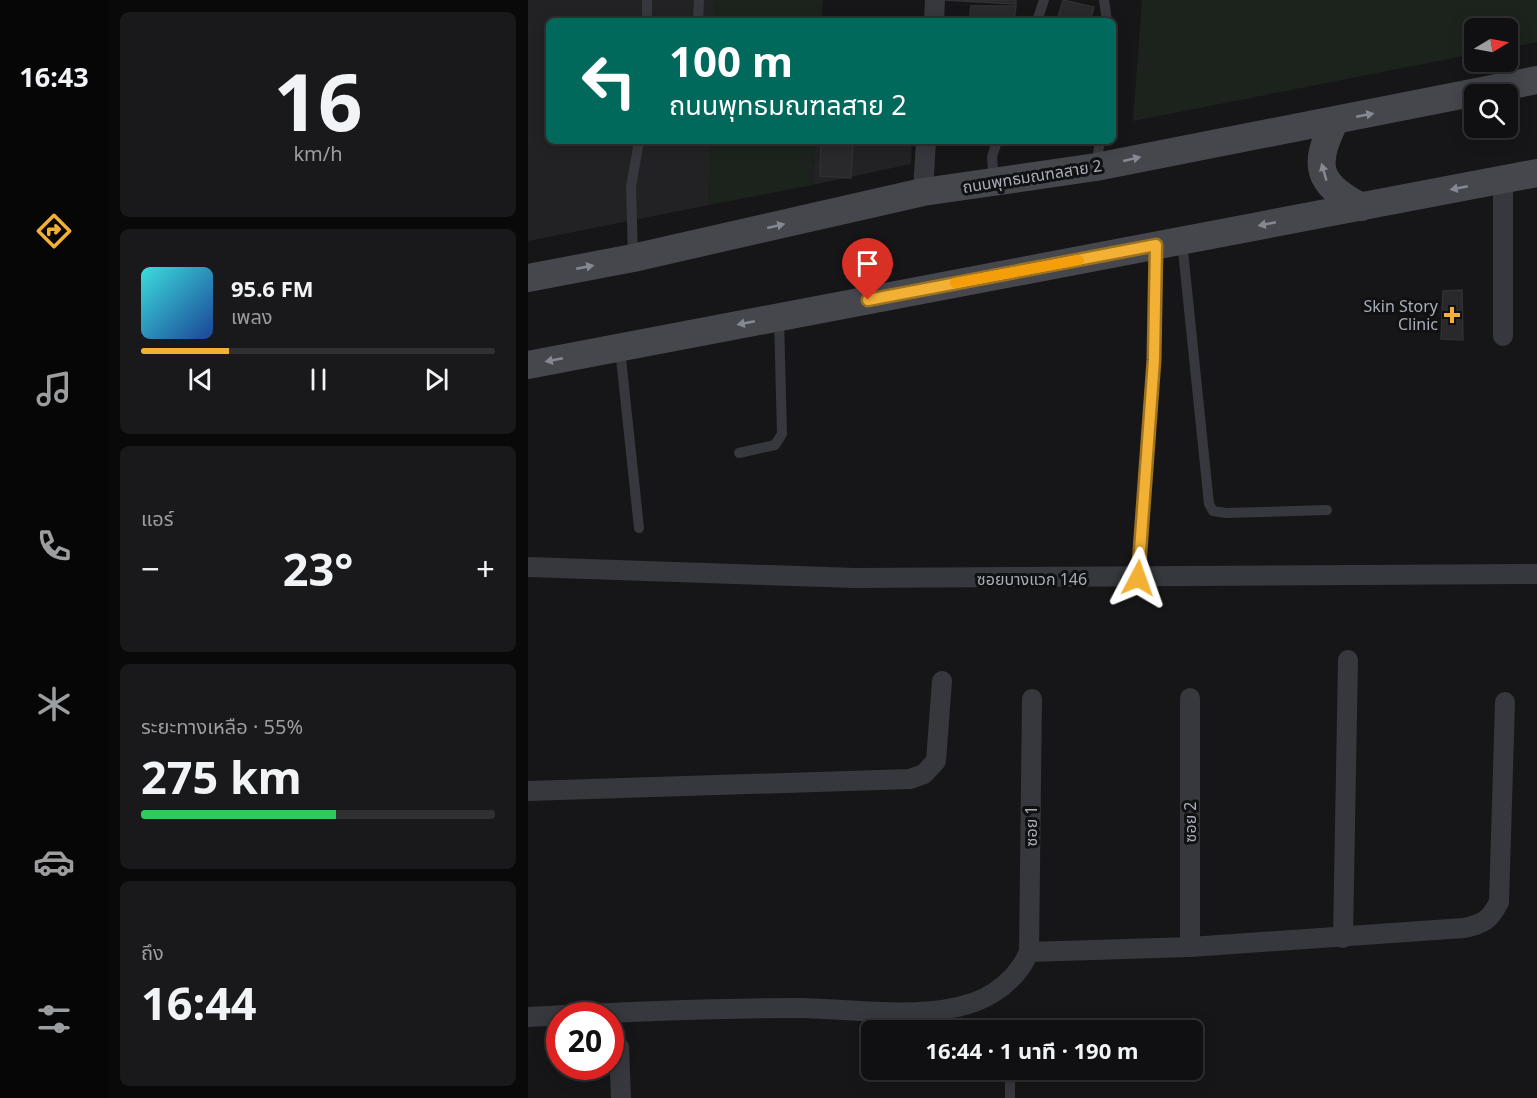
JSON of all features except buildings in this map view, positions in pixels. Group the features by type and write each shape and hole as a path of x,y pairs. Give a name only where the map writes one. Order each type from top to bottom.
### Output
{"main road":[{"name":"ถนนพุทธมณฑลสาย 2","path":"528,278 633,258 923,192 994,182 1098,154 1335,121 1537,80"},
{"path":"1335,121 1323,144 1322,172 1334,190 1362,207"},
{"path":"528,365 1537,173"}],"street":[{"path":"934,18 935,0"},
{"path":"923,192 926,144"},
{"path":"1503,179 1503,336"},
{"name":"ซอยบางแวก 146","path":"528,567 855,578 1537,574"},
{"path":"1343,938 1348,660"},
{"path":"528,791 910,778 924,774 936,761 942,681"},
{"name":"ซอย 2","path":"1190,698 1190,947"},
{"name":"ซอย 1","path":"1029,952 1032,699"},
{"path":"528,1017 710,1008 939,1010 963,1006 994,992 1023,967 1029,952 1190,947 1343,938 1464,928 1482,924 1492,918 1499,902 1505,702"},
{"path":"620,1080 621,1098"}],"lane":[{"path":"647,0 647,18"},
{"path":"698,18 699,0"},
{"path":"1038,18 1044,0"},
{"path":"1104,0 1107,18"},
{"path":"633,258 631,187 638,144"},
{"path":"994,182 992,157 996,144"},
{"path":"1169,243 1209,504 1213,511 1226,513 1327,510"},
{"path":"1138,578 1154,360 1169,243"},
{"path":"739,453 775,445 782,434 779,317"},
{"path":"619,348 639,528"},
{"path":"1010,1080 1010,1098"}],"shaded area":[{"path":"528,0 716,0 715,18 546,18 546,144 711,144 709,205 528,241"},
{"path":"716,0 823,0 822,18 715,18"},
{"path":"1142,0 1537,0 1537,42 1518,46 1518,18 1464,18 1464,56 1133,121"},
{"path":"711,144 815,144 812,185 709,205"},
{"path":"815,144 912,144 911,164 812,185"}],"slow traffic":[{"path":"955,283 1079,260"}],"place":[{"name":"Skin Story Clinic","path":"1452,315"}],"route":[{"path":"868,300 1156,245 1154,360 1138,578"}]}
